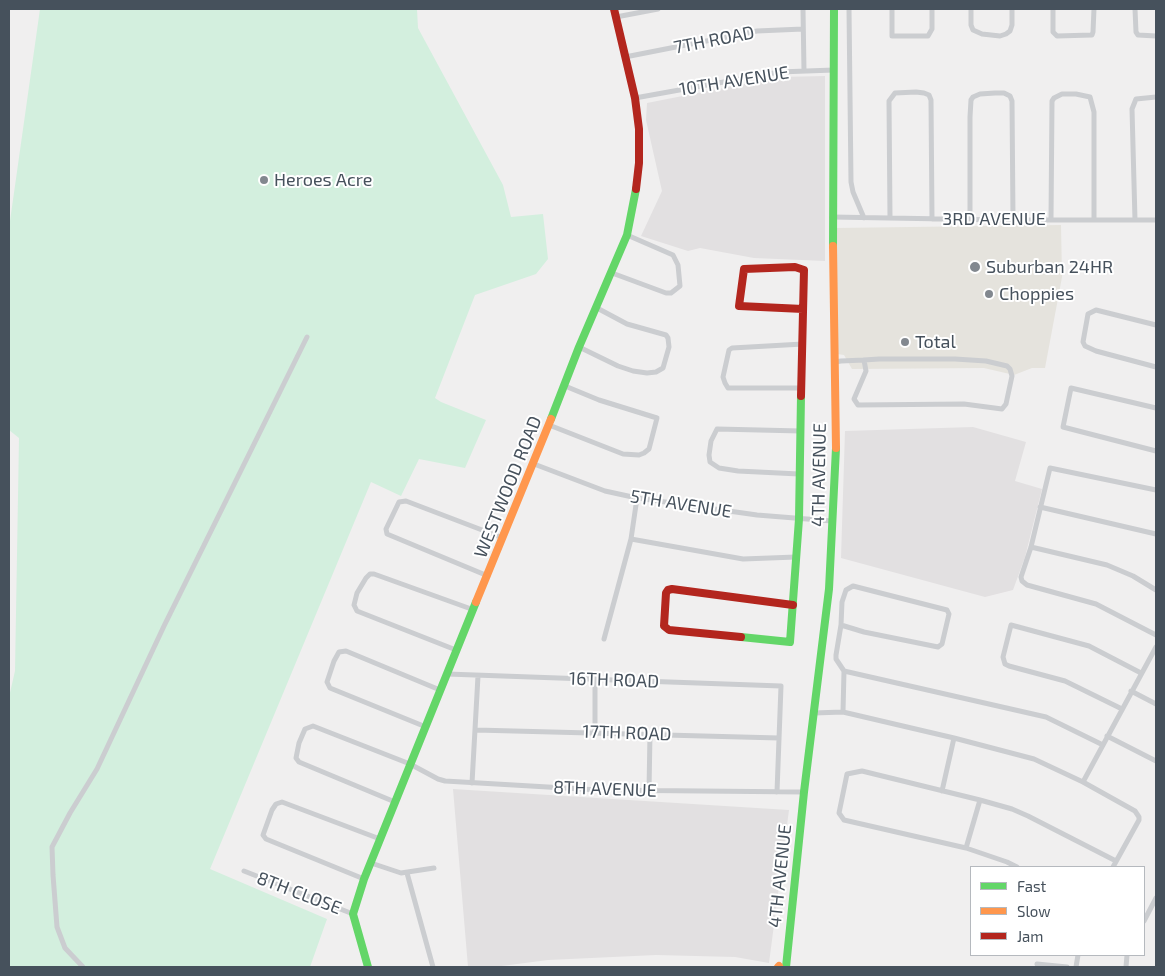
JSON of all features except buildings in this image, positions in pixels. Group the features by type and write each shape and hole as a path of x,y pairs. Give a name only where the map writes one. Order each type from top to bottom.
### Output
{"street":[{"path":"615,13 658,9"},
{"path":"803,9 804,71"},
{"name":"4TH AVENUE","path":"783,967 788,939 829,589 836,437 832,217 834,9"},
{"path":"849,9 851,182 853,192 864,218"},
{"path":"892,9 892,36 928,36 931,33 932,9"},
{"path":"971,9 972,30 982,34 1000,36 1010,31 1012,9"},
{"path":"1053,9 1054,34 1065,36 1092,34 1094,32 1094,9"},
{"path":"1135,9 1136,32 1138,35 1156,36"},
{"name":"WESTWOOD ROAD","path":"353,914 364,879 394,802 504,538 579,347 627,235 636,194 639,163 639,129 635,98 615,13"},
{"name":"7TH ROAD","path":"625,57 757,31 804,29"},
{"name":"10TH AVENUE","path":"635,98 779,72 834,70"},
{"path":"890,218 889,101 895,94 910,92 924,93 929,95 931,100 932,218"},
{"path":"970,219 970,117 972,100 973,97 980,94 995,93 1004,93 1010,96 1012,101 1013,219"},
{"path":"1051,219 1052,101 1062,94 1076,94 1090,97 1094,112 1094,219"},
{"path":"1135,220 1132,109 1136,99 1156,97"},
{"name":"3RD AVENUE","path":"832,217 1156,220"},
{"path":"612,273 666,293 671,293 680,286 678,265 673,255 627,235"},
{"path":"794,605 675,588 668,590 666,593 664,626 669,630 790,642 794,605 799,519 804,270 795,267 744,269 739,306 803,309"},
{"path":"579,347 618,366 633,371 647,374 663,368 669,347 666,335 627,324 596,308"},
{"path":"1156,325 1102,311 1092,311 1088,314 1086,320 1083,342 1085,346 1096,351 1156,367"},
{"path":"83,967 66,948 57,927 52,847 97,769 164,626 307,337"},
{"path":"802,388 728,388 723,377 728,350 732,348 803,344"},
{"path":"835,362 864,360 956,359 986,361 1007,366 1012,376 1006,404 1002,409 958,403 858,405 854,399 866,371 864,360"},
{"path":"549,425 623,454 639,455 649,449 657,418 600,400 565,386"},
{"path":"1156,408 1071,388 1063,427 1156,451"},
{"path":"799,474 738,471 719,468 710,462 709,455 711,440 717,429 801,431"},
{"name":"5TH AVENUE","path":"534,464 604,491 637,498 757,515 832,521"},
{"path":"1156,490 1050,468 1032,547 1021,577 1024,584 1096,604 1156,635"},
{"path":"604,640 631,539 637,498"},
{"path":"488,576 387,534 386,530 399,502 406,501 504,538"},
{"path":"1040,507 1156,534"},
{"path":"631,539 744,559 796,557"},
{"path":"1032,547 1107,565 1133,576 1156,590"},
{"path":"456,650 357,612 354,605 357,593 366,578 370,574 374,574 474,610"},
{"path":"841,626 938,647 942,644 949,614 948,610 853,586 846,590 842,602 841,626 836,655 836,660 844,671 843,712"},
{"path":"1122,709 1065,681 1005,664 1003,657 1011,625 1089,646 1141,673"},
{"path":"1083,782 1156,647"},
{"path":"426,727 330,688 327,682 334,661 339,652 346,650 440,690"},
{"path":"844,671 1046,717 1103,745"},
{"name":"16TH ROAD","path":"447,674 781,686 779,738"},
{"path":"472,783 478,676"},
{"path":"595,680 595,732"},
{"path":"1131,691 1156,704"},
{"path":"814,713 843,712 954,738 1034,759 1083,782 1135,811 1139,817 1114,866"},
{"name":"8TH AVENUE","path":"394,802 299,762 296,758 305,729 313,726 410,764 442,781 599,790 804,792"},
{"name":"17TH ROAD","path":"476,730 779,738"},
{"path":"649,790 650,734"},
{"path":"1107,736 1156,761"},
{"path":"777,792 779,738"},
{"path":"942,791 954,738"},
{"path":"1015,866 966,848 844,820 839,815 847,774 862,771 980,800 1028,816 1116,861"},
{"path":"966,848 980,800"},
{"path":"364,879 266,839 263,834 272,810 276,804 282,802 380,839"},
{"path":"371,863 401,873 434,868"},
{"name":"8TH CLOSE","path":"244,872 353,914"},
{"path":"407,873 433,967"},
{"path":"1145,919 1156,898"},
{"path":"353,914 368,967"},
{"path":"1037,964 1067,967"}],"shaded area":[{"path":"825,76 825,261 754,258 700,248 688,251 641,236 662,191 646,120 647,103 779,77"},
{"path":"1061,225 1062,277 1045,368 1032,368 1014,375 984,368 852,369 844,355 837,354 835,228"},
{"path":"973,427 1026,442 1015,481 1042,489 1025,557 1013,590 985,597 841,558 845,431"},
{"path":"453,789 789,810 769,963 735,957 656,955 548,960 494,967 468,967"}],"green space":[{"path":"40,9 417,9 418,28 503,185 511,217 543,214 548,259 536,274 475,295 435,398 486,420 465,468 419,459 401,496 371,482 210,869 327,919 310,967 9,967 9,697 15,671 19,438 9,430 9,228"}],"traffic: fast":[{"path":"833,246 834,9"},
{"path":"551,419 579,347 627,235 636,189"},
{"path":"741,637 790,642 799,519 801,396"},
{"path":"786,967 804,792 829,589 836,448"},
{"path":"368,967 353,914 364,879 476,602"}],"traffic: slow":[{"path":"833,246 836,448"},
{"path":"476,602 551,419"}],"traffic: jam":[{"path":"614,9 635,98 639,129 639,163 636,189"},
{"path":"801,396 804,270 795,267 744,269 739,306 803,309"},
{"path":"741,637 669,630 664,626 666,593 672,589 793,605"}],"place":[{"name":"Heroes Acre","path":"264,180"},
{"name":"Suburban 24HR","path":"975,267"},
{"name":"Choppies","path":"989,294"},
{"name":"Total","path":"905,342"}]}
